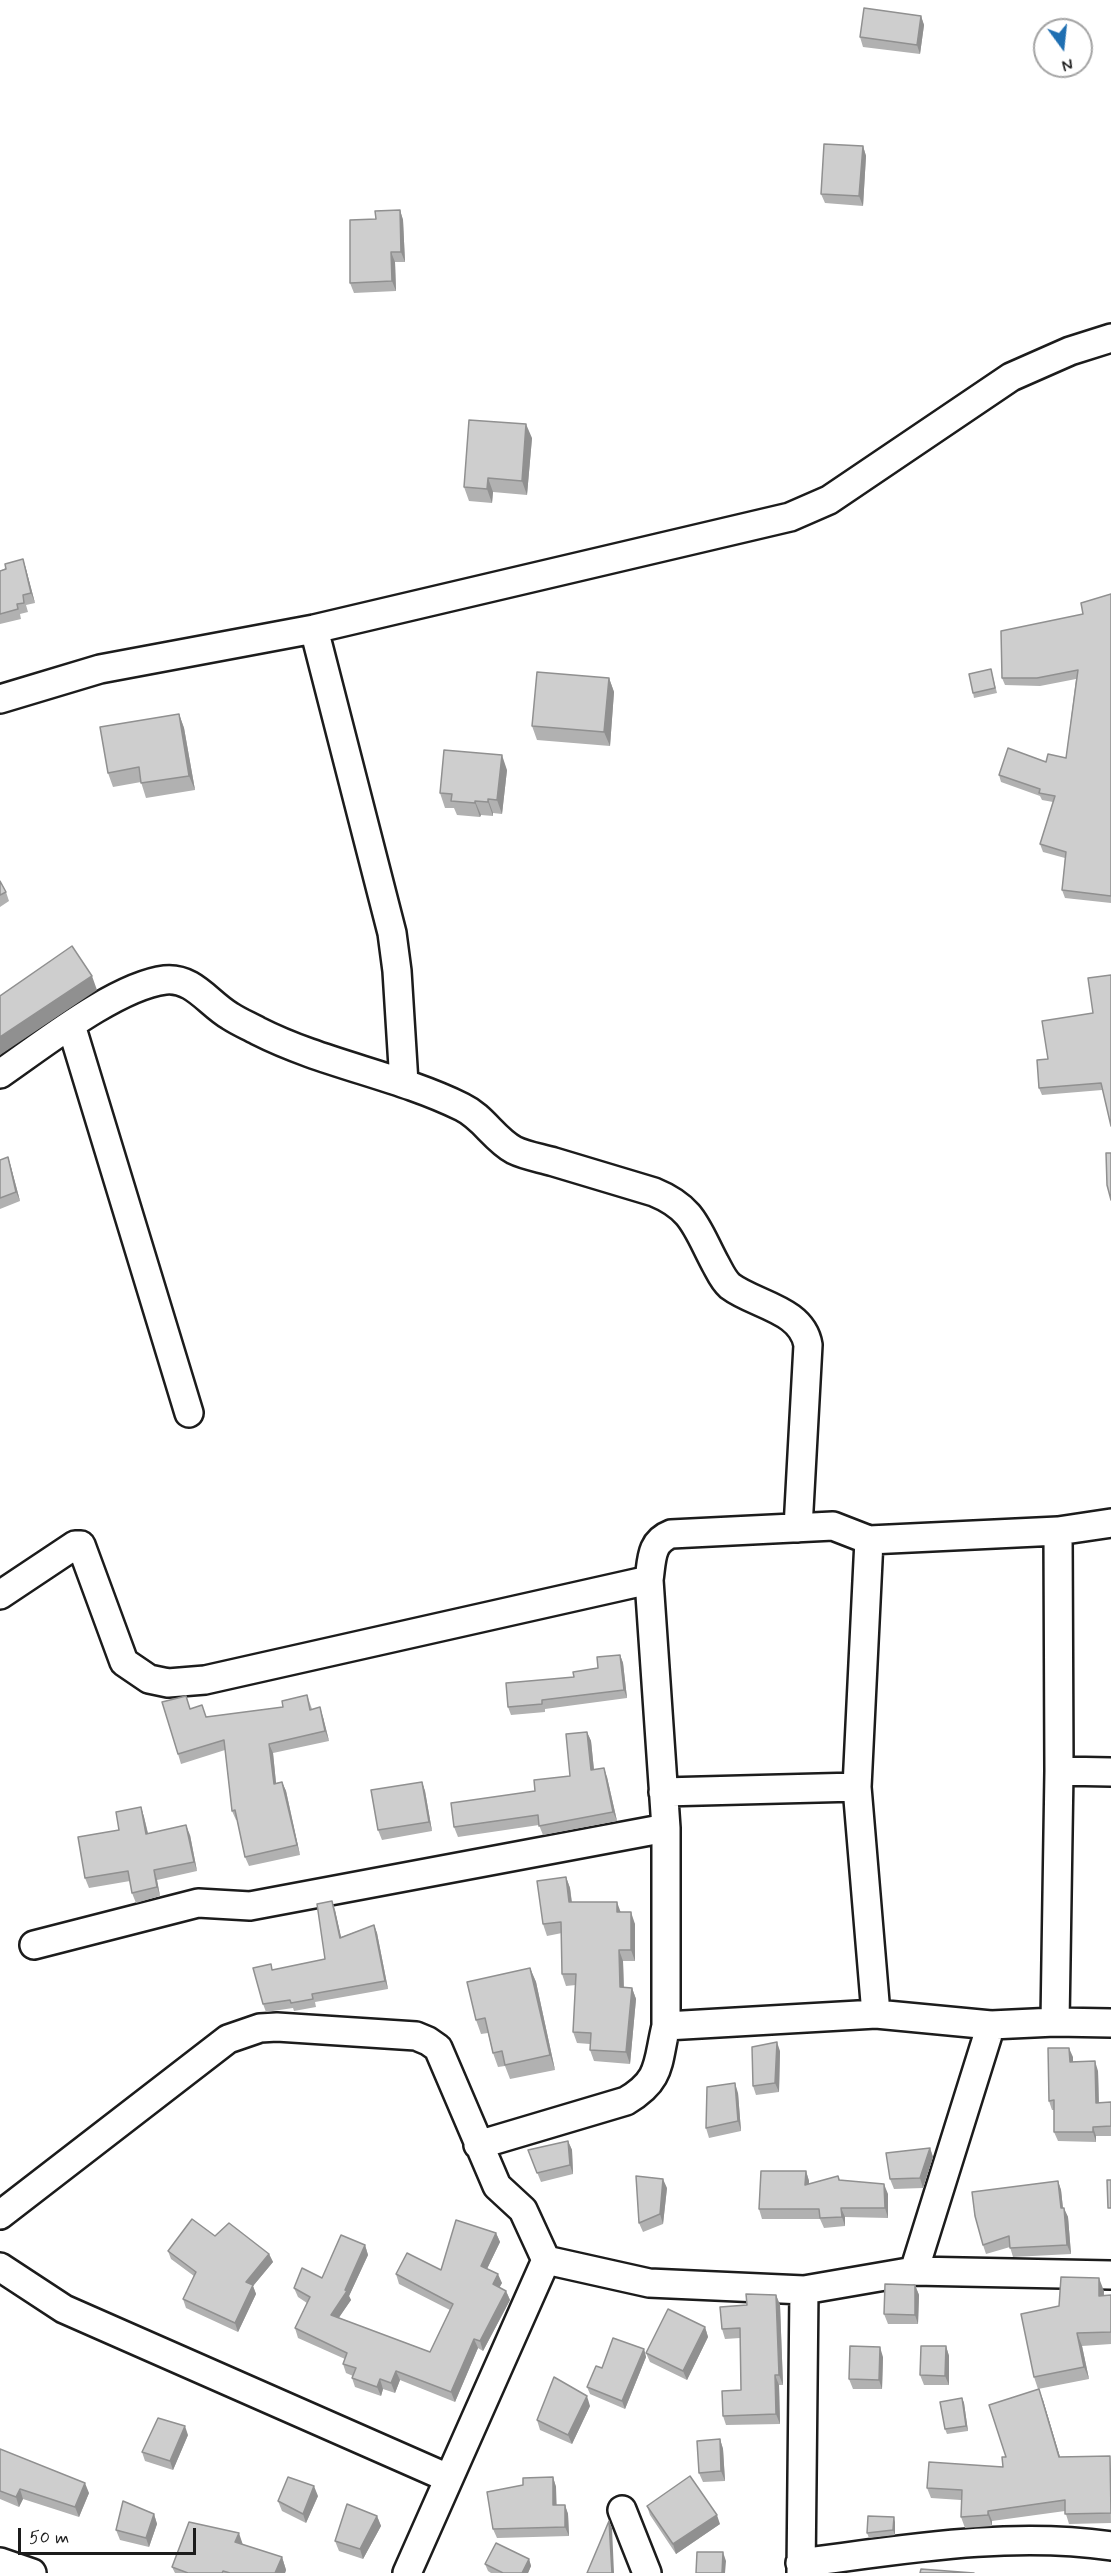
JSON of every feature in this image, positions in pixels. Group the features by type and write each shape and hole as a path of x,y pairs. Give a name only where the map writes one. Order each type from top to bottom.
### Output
{"street":[{"path":"0,699 100,669 314,629 790,517 829,500 1011,377 1070,351 1111,338"},
{"path":"314,629 392,933 398,971 404,1083"},
{"path":"0,1074 70,1025 122,994 166,980 180,981 192,986 229,1016 263,1034 304,1051 404,1083 464,1107 515,1150 672,1200 691,1218 728,1284 801,1326 806,1334 808,1345 798,1527"},
{"path":"70,1025 189,1413"},
{"path":"478,2145 626,2101 645,2090 654,2078 666,2026 666,1828 649,1580 653,1548 660,1538 671,1534 833,1526 869,1540 1058,1532 1111,1523"},
{"path":"1055,2022 1059,1771 1058,1532"},
{"path":"869,1540 857,1787 876,2014"},
{"path":"0,1595 75,1545 81,1545 124,1662 149,1679 168,1683 205,1680 649,1580"},
{"path":"1059,1771 1111,1772"},
{"path":"663,1792 857,1787"},
{"path":"34,1945 198,1903 250,1906 666,1828"},
{"path":"666,2026 876,2014 991,2025 1055,2022 1111,2023"},
{"path":"914,2271 991,2025"},
{"path":"0,2216 228,2039 260,2028 416,2036 438,2048 497,2186 523,2210 546,2260 407,2573"},
{"path":"546,2260 649,2283 804,2290 914,2271 1111,2275"},
{"path":"0,2267 64,2309 448,2478"},
{"path":"804,2290 800,2568 957,2544 1034,2541 1111,2546"},
{"path":"622,2510 647,2573"},
{"path":"0,2562 32,2573"}],"building":[{"path":"864,8 921,16 917,45 860,37"},
{"path":"824,144 863,146 859,196 821,194"},
{"path":"400,210 401,252 391,252 392,281 350,283 350,220 376,219 375,211"},
{"path":"469,420 526,424 522,481 488,478 487,489 464,487"},
{"path":"23,559 31,593 23,595 24,603 17,604 18,609 0,614 0,571 6,569 5,564"},
{"path":"1111,594 1111,896 1062,890 1066,852 1040,844 1055,796 1039,793 1040,789 999,775 1008,748 1046,762 1048,754 1066,758 1078,670 1037,678 1002,678 1001,631 1083,614 1081,603"},
{"path":"991,669 995,688 973,693 969,674"},
{"path":"537,672 609,678 604,732 532,726"},
{"path":"179,714 189,776 141,783 139,767 108,773 100,727"},
{"path":"444,750 502,755 497,800 488,799 488,802 475,801 475,803 451,801 452,794 440,793"},
{"path":"0,881 6,892 0,895"},
{"path":"72,946 92,976 0,1037 0,996"},
{"path":"1111,975 1111,1126 1101,1083 1039,1088 1037,1060 1048,1059 1042,1021 1093,1013 1088,978"},
{"path":"1106,1153 1111,1153 1111,1200 1107,1185"},
{"path":"8,1157 16,1192 0,1198 0,1160"},
{"path":"620,1655 624,1690 542,1700 542,1704 508,1707 506,1683 574,1677 573,1672 598,1668 597,1657"},
{"path":"307,1695 310,1710 320,1707 325,1731 269,1744 274,1784 282,1782 297,1845 245,1857 235,1810 232,1811 224,1740 178,1754 162,1702 186,1696 190,1709 202,1705 206,1717 283,1707 282,1701"},
{"path":"587,1732 591,1770 604,1768 613,1812 539,1826 538,1815 454,1827 451,1803 535,1791 534,1780 570,1776 566,1734"},
{"path":"422,1782 429,1822 378,1830 371,1790"},
{"path":"141,1807 146,1834 186,1825 194,1862 154,1870 157,1887 132,1893 128,1871 85,1878 78,1837 119,1830 116,1812"},
{"path":"566,1877 569,1902 617,1902 617,1912 631,1912 631,1950 619,1950 620,1987 632,1988 626,2052 590,2050 591,2033 573,2032 576,1974 562,1974 561,1922 543,1924 537,1881"},
{"path":"332,1901 340,1938 374,1925 385,1981 312,1994 313,1999 263,2004 253,1968 271,1964 272,1970 325,1959 317,1904"},
{"path":"530,1968 550,2055 505,2065 502,2051 493,2053 485,2018 476,2020 467,1982"},
{"path":"777,2042 775,2083 753,2086 752,2047"},
{"path":"1048,2048 1069,2048 1070,2062 1095,2061 1096,2103 1111,2102 1111,2126 1093,2127 1093,2132 1054,2132 1054,2100 1049,2101"},
{"path":"735,2083 738,2121 706,2128 707,2087"},
{"path":"568,2141 570,2165 537,2173 528,2150"},
{"path":"930,2148 920,2178 890,2179 886,2153"},
{"path":"761,2171 806,2171 805,2185 838,2176 839,2180 884,2184 885,2208 841,2208 842,2217 820,2218 819,2209 759,2209"},
{"path":"636,2176 663,2179 660,2214 639,2223"},
{"path":"1107,2180 1111,2180 1111,2208 1108,2208"},
{"path":"1058,2181 1061,2208 1064,2208 1067,2245 1010,2248 1009,2236 983,2245 975,2216 972,2192"},
{"path":"192,2219 215,2236 229,2223 269,2254 246,2282 253,2285 235,2323 183,2299 196,2272 168,2251"},
{"path":"456,2220 496,2233 481,2266 498,2274 493,2284 506,2291 480,2341 474,2339 451,2392 396,2371 391,2383 380,2379 377,2387 352,2378 356,2368 343,2364 347,2353 295,2328 310,2297 294,2288 302,2268 322,2278 341,2235 365,2245 345,2290 347,2291 331,2315 430,2352 453,2304 396,2274 407,2253 441,2270"},
{"path":"1061,2277 1099,2278 1099,2296 1111,2295 1111,2332 1077,2333 1084,2367 1034,2377 1021,2314 1059,2306"},
{"path":"885,2284 915,2285 915,2315 884,2314"},
{"path":"746,2294 776,2295 779,2375 775,2375 776,2414 723,2416 722,2391 741,2390 740,2328 722,2329 720,2307 747,2305"},
{"path":"668,2309 705,2327 683,2371 646,2353"},
{"path":"613,2338 644,2349 622,2401 587,2387 596,2366 602,2368"},
{"path":"850,2346 880,2347 879,2380 849,2379"},
{"path":"921,2346 946,2346 945,2376 920,2375"},
{"path":"554,2377 587,2396 568,2435 537,2420"},
{"path":"1039,2389 1059,2457 1110,2456 1111,2513 1065,2514 1065,2500 988,2511 988,2515 961,2517 962,2490 927,2488 929,2462 1003,2467 1002,2457 1006,2457 989,2405"},
{"path":"962,2398 966,2426 945,2429 940,2402"},
{"path":"158,2418 185,2426 170,2461 142,2452"},
{"path":"720,2439 721,2471 699,2473 697,2441"},
{"path":"0,2449 85,2483 75,2507 20,2489 16,2497 0,2491"},
{"path":"690,2476 717,2515 673,2544 647,2506"},
{"path":"288,2477 314,2486 303,2514 278,2501"},
{"path":"553,2477 553,2505 565,2505 565,2527 493,2529 487,2492 523,2485 523,2478"},
{"path":"123,2501 154,2514 146,2538 116,2530"},
{"path":"347,2504 377,2516 360,2549 335,2541"},
{"path":"868,2516 894,2517 893,2530 867,2533"},
{"path":"609,2521 612,2573 587,2573"},
{"path":"189,2522 239,2533 235,2542 282,2557 275,2573 223,2571 222,2573 188,2573 172,2567"},
{"path":"496,2543 529,2559 522,2573 503,2573 485,2564"},
{"path":"697,2552 723,2552 722,2573 696,2573"},
{"path":"921,2569 974,2573 920,2573"}]}
